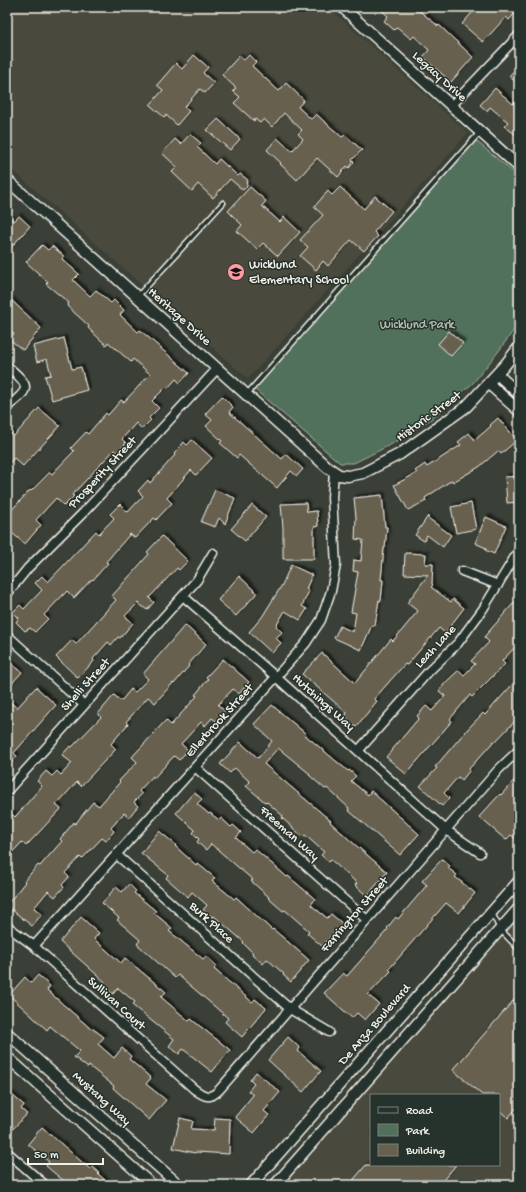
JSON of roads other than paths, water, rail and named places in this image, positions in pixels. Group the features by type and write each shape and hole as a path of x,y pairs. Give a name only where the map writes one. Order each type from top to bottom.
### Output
{"street":[{"name":"Legacy Drive","path":"342,7 519,167"},
{"path":"452,106 519,35"},
{"name":"Heritage Drive","path":"7,180 334,473"},
{"name":"Historic Street","path":"334,473 348,476 363,473 400,454 466,407 489,384 519,347"},
{"path":"7,366 18,374 25,383 23,394 7,408"},
{"name":"Prosperity Street","path":"7,594 28,568 83,513 217,369"},
{"path":"497,374 519,394"},
{"path":"489,384 519,412"},
{"name":"Ellerbrook Street","path":"34,946 306,643 321,620 331,592 336,565 332,497 334,473"},
{"name":"Leah Lane","path":"358,751 429,671 458,643 483,610 519,550"},
{"name":"Shelli Street","path":"7,791 197,580 213,553"},
{"path":"462,571 498,585"},
{"name":"Hutchings Way","path":"183,596 276,677 446,830 480,853"},
{"path":"7,635 84,704"},
{"name":"Farrington Street","path":"210,1097 216,1094 446,830 500,769 519,750"},
{"name":"Freeman Way","path":"196,767 367,920"},
{"name":"Burk Place","path":"117,855 290,1009 329,1032"},
{"name":"De Anza Boulevard","path":"251,1185 519,881"},
{"path":"275,1185 519,908"},
{"name":"Sullivan Court","path":"7,926 34,946 183,1079 202,1095 210,1097"},
{"name":"Mustang Way","path":"7,1033 179,1185"},
{"path":"7,1057 152,1185"},
{"path":"7,1152 44,1185"}],"lane":[{"path":"246,394 480,131"},
{"path":"137,297 223,203"},
{"path":"492,913 500,930 519,949"}],"place":[{"name":"Wicklund Elementary School","path":"236,272"}],"park label":[{"name":"Wicklund Park","path":"417,325"}]}
